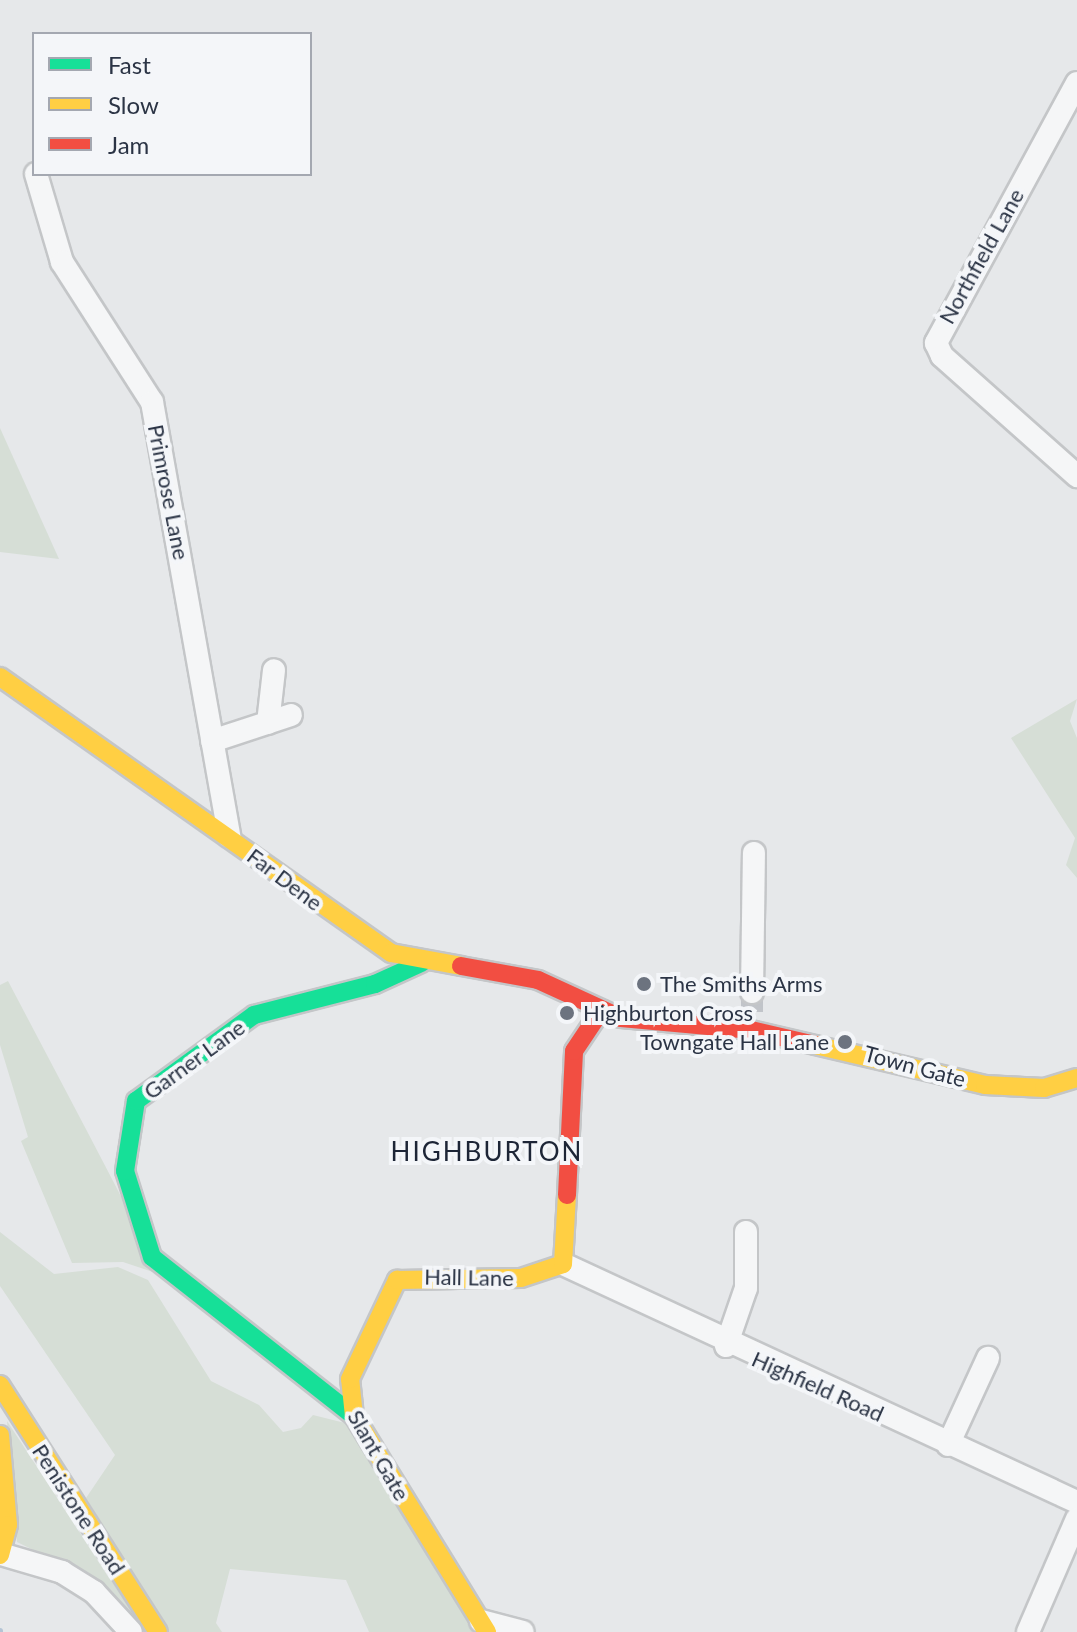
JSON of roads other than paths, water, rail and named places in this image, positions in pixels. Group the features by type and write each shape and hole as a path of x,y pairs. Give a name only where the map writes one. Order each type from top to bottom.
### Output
{"main road":[{"name":"Far Dene","path":"0,677 229,836 357,933 421,963 538,980 602,1009"},
{"name":"Garner Lane","path":"354,1416 152,1257 125,1171 136,1101 254,1015 375,984 421,963"},
{"name":"Town Gate","path":"602,1009 647,1023 752,1011 985,1085 1044,1088 1077,1078"},
{"path":"563,1264 574,1051 602,1009"},
{"name":"Hall Lane","path":"397,1280 521,1278 563,1264"},
{"name":"Slant Gate","path":"397,1280 350,1379 354,1416 484,1626"},
{"name":"Penistone Road","path":"0,1385 158,1632"},
{"path":"0,1435 8,1525 1,1554"}],"street":[{"name":"Northfield Lane","path":"1077,83 936,343 942,356 1077,476"},
{"name":"Primrose Lane","path":"37,176 62,262 152,402 229,836"},
{"path":"268,723 274,670"},
{"path":"212,741 291,715"},
{"path":"752,1011 754,853"},
{"path":"726,1346 746,1288 746,1232"},
{"name":"Highfield Road","path":"563,1264 726,1346 1077,1502"},
{"path":"948,1445 988,1358"},
{"path":"1028,1632 1077,1519"},
{"path":"1,1554 62,1572 94,1592 131,1632"},
{"name":"Slant Gate","path":"484,1626 523,1632"}],"tunnel":[{"path":"752,992 752,1012"}],"place":[{"name":"The Smiths Arms","path":"644,984"},
{"name":"Highburton Cross","path":"567,1013"},
{"name":"Towngate Hall Lane","path":"845,1042"}],"district":[{"name":"HIGHBURTON","path":"487,1152"}]}
